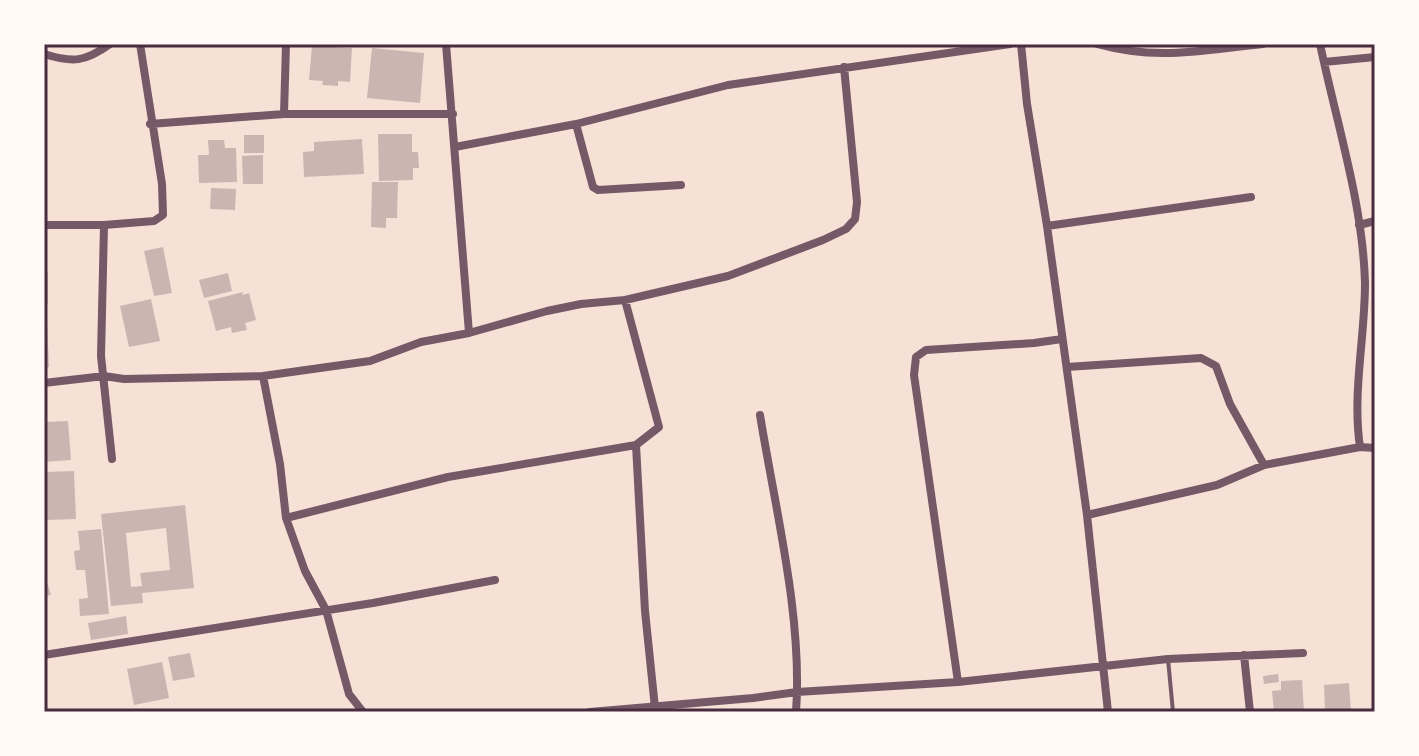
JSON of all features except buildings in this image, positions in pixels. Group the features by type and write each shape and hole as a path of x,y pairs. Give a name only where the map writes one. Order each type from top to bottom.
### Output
{"street":[{"path":"44,54 64,60 84,60 110,44"},
{"path":"44,225 154,221 163,215 162,184 150,124 140,44"},
{"path":"284,114 286,44"},
{"path":"446,44 469,333"},
{"path":"455,147 576,124 728,85 1010,44"},
{"path":"1021,44 1087,515 1108,712"},
{"path":"1097,44 1130,53 1174,54 1263,44"},
{"path":"1320,44 1359,225 1365,284 1356,418 1360,447"},
{"path":"1324,62 1375,57"},
{"path":"44,383 104,376 124,379 263,376 370,361 421,342 581,304 625,300 728,276 823,240 846,229 855,219 857,202 844,67"},
{"path":"150,124 284,114 453,114"},
{"path":"576,124 593,187 598,190 681,185"},
{"path":"1047,226 1251,197"},
{"path":"1359,225 1375,221"},
{"path":"104,225 101,356 112,459"},
{"path":"286,518 448,477 636,445 659,427 625,300"},
{"path":"958,682 914,375 916,357 926,350 1062,339"},
{"path":"1067,367 1201,358 1216,366 1230,404 1264,465"},
{"path":"263,376 280,464 286,518 305,571 326,610 349,694 363,712"},
{"path":"760,415 791,600 796,712"},
{"path":"636,445 645,611 655,708"},
{"path":"1087,515 1217,485 1264,465 1360,447 1375,448"},
{"path":"44,655 495,580"},
{"path":"590,712 681,708 797,692 958,682 1168,659 1303,653"},
{"path":"1244,655 1250,712"}],"lane":[{"path":"1168,659 1173,712"}]}
